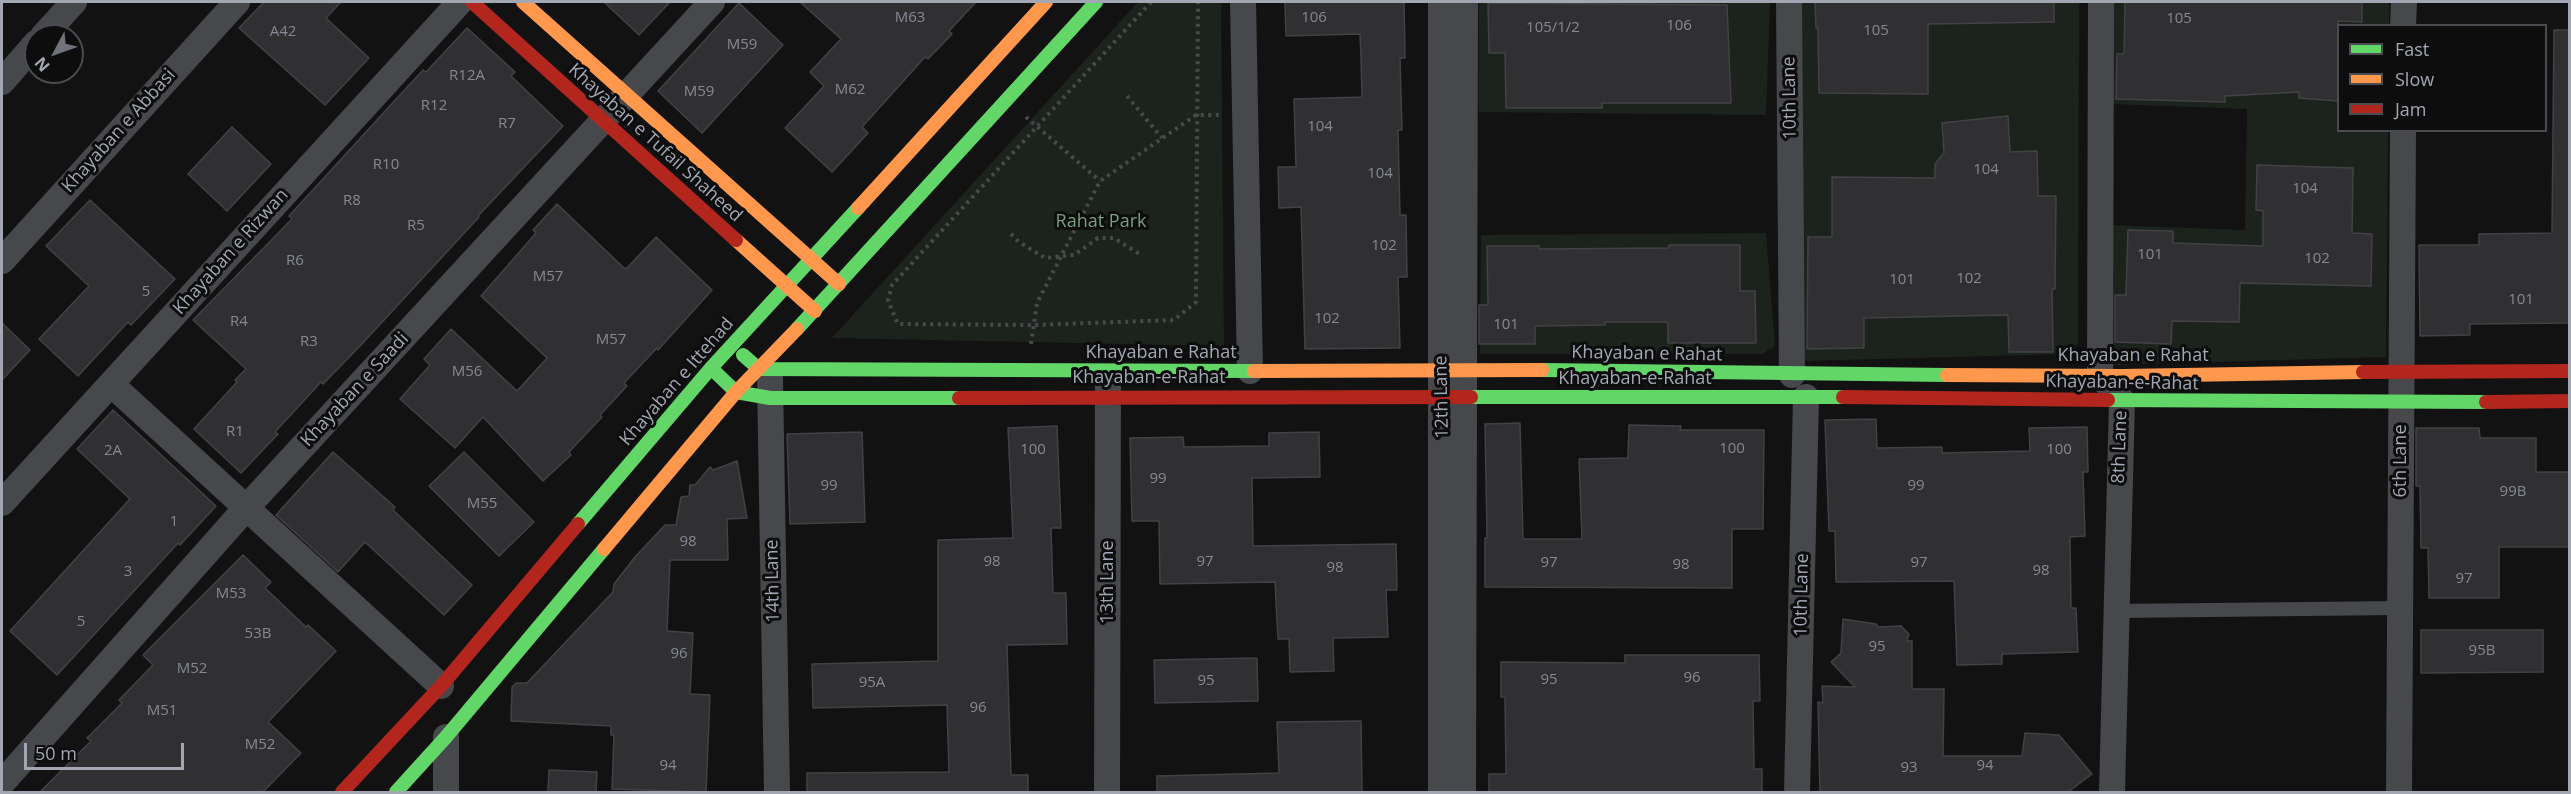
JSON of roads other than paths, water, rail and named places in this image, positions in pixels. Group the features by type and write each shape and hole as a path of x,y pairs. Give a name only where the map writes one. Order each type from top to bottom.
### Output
{"street":[{"path":"54,24 74,2"},
{"name":"Khayaban e Abbasi","path":"2,261 237,2"},
{"name":"Khayaban e Rizwan","path":"2,503 460,2"},
{"name":"Khayaban e Tufail Shaheed","path":"472,2 815,311"},
{"name":"Khayaban e Tufail Shaheed","path":"523,2 839,284"},
{"name":"Khayaban e Saadi","path":"2,783 247,507 712,2"},
{"name":"Khayaban e Ittehad","path":"342,792 441,686 711,368 1046,2"},
{"path":"396,792 446,737 736,392 765,369 839,284 1096,2"},
{"path":"1243,2 1250,371"},
{"name":"12th Lane","path":"1441,2 1463,792"},
{"name":"12th Lane","path":"1452,369 1465,2"},
{"name":"10th Lane","path":"1789,2 1792,375"},
{"path":"2100,375 2101,2"},
{"path":"2403,24 2404,2"},
{"path":"2,82 24,57"},
{"name":"6th Lane","path":"2399,792 2403,132"},
{"path":"733,346 765,369"},
{"path":"711,368 736,392"},
{"name":"Khayaban e Rahat","path":"765,369 1250,371 1452,369 1792,375 2570,371"},
{"name":"14th Lane","path":"765,369 770,398 777,792"},
{"name":"13th Lane","path":"1107,792 1108,371"},
{"name":"8th Lane","path":"2100,375 2122,401 2112,792"},
{"path":"111,384 441,686"},
{"name":"Khayaban-e-Rahat","path":"736,392 770,398 1806,397 2401,403 2570,401"},
{"name":"12th Lane","path":"1441,792 1453,397"},
{"name":"10th Lane","path":"1797,792 1806,397"},
{"path":"446,737 446,792"}],"lane":[{"path":"2115,611 2400,608"}],"park label":[{"name":"Rahat Park","path":"1101,222"}]}
